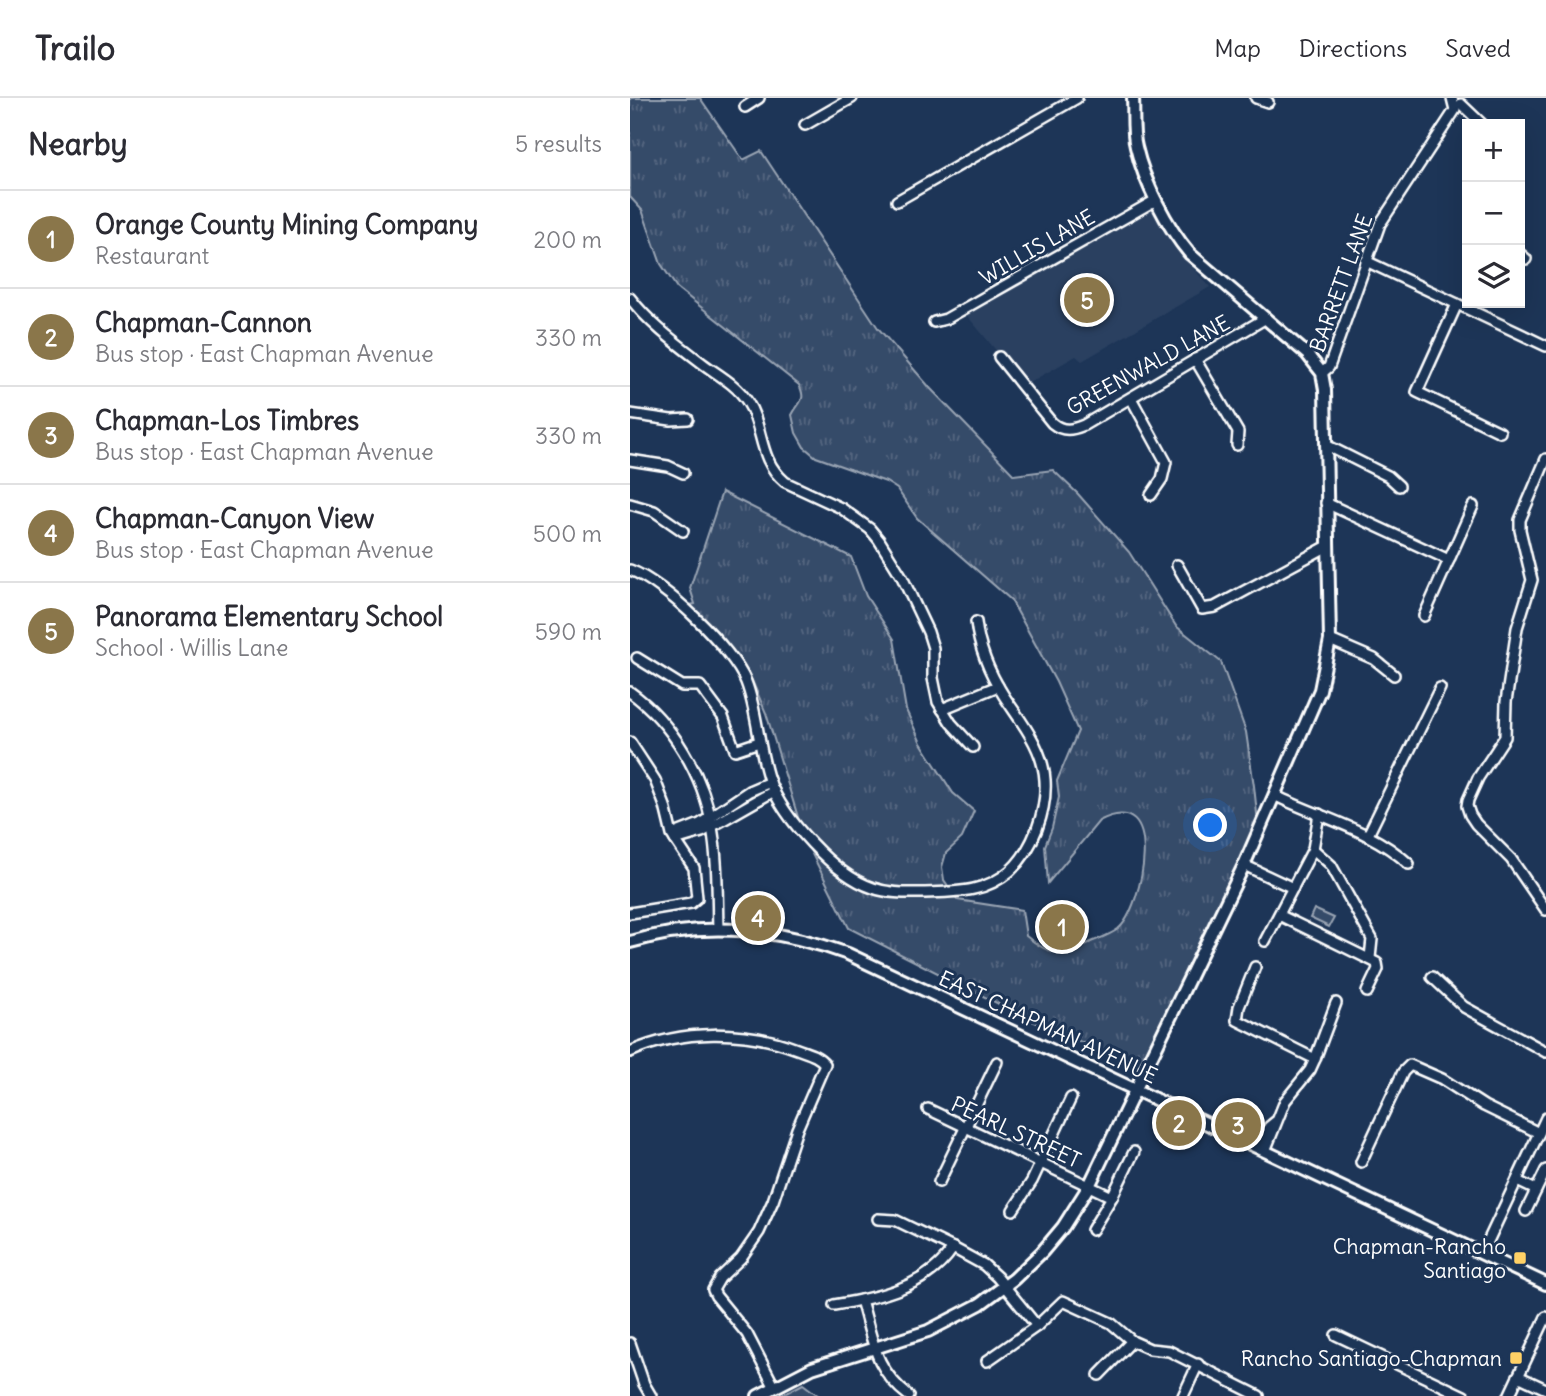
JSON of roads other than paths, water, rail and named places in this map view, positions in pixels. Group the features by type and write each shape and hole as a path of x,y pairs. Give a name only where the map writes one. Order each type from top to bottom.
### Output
{"main road":[{"path":"758,1396 812,1368 942,1326 1005,1286 1051,1242 1073,1213 1136,1090 1276,796 1320,690 1330,640 1322,373 1315,362 1191,254 1169,226 1136,147 1132,98"},
{"name":"EAST CHAPMAN AVENUE","path":"630,942 676,932 718,929 780,934 848,954 1546,1284"}],"street":[{"path":"745,107 759,98"},
{"path":"805,125 852,98"},
{"path":"897,201 1077,98"},
{"path":"1256,98 1268,102"},
{"path":"1459,102 1477,119"},
{"name":"BARRETT LANE","path":"1322,373 1329,367 1385,213 1459,102"},
{"name":"WILLIS LANE","path":"934,322 946,319 1156,200"},
{"path":"1366,261 1546,346"},
{"path":"630,298 666,336 741,393 751,407 769,465 777,475 785,482 856,518 879,540 902,577 928,632 933,648 934,690 942,709 973,747"},
{"path":"1457,304 1417,392 1500,432"},
{"path":"630,317 639,309"},
{"name":"GREENWALD LANE","path":"999,357 1052,423 1066,430 1084,425 1266,318"},
{"path":"1195,359 1238,432 1237,445"},
{"path":"1131,398 1166,462 1162,480 1152,495"},
{"path":"630,414 671,420 688,419"},
{"path":"1326,445 1388,476 1399,486"},
{"path":"1546,459 1520,520 1532,580 1517,628 1505,710 1505,737 1478,778 1467,806 1476,824 1511,859 1546,910"},
{"path":"630,460 668,466 683,473"},
{"path":"1326,503 1449,560"},
{"path":"630,505 654,510 683,531"},
{"path":"1424,617 1474,506"},
{"path":"1177,565 1202,609 1215,607 1326,547"},
{"path":"630,570 661,587 732,657 746,683 772,786 805,836 851,877 866,886 897,894 963,892 992,884 1011,870 1026,852 1034,835 1045,793 1043,762 1037,746 998,686 980,644 976,622"},
{"path":"1330,640 1374,659 1394,675"},
{"path":"637,658 682,686 700,686 723,717 735,750 759,742"},
{"path":"942,709 998,686"},
{"path":"1368,835 1440,688"},
{"path":"630,692 664,724 685,755 699,784 711,822 716,859 718,929"},
{"path":"630,742 661,792 673,837 694,868 697,891 695,902 630,913"},
{"path":"673,837 702,832 711,822 772,786"},
{"path":"1276,796 1368,835 1396,852 1409,864"},
{"path":"1265,941 1313,849 1319,814"},
{"path":"1313,849 1331,864 1372,939 1370,958"},
{"path":"1244,865 1293,888"},
{"path":"1279,915 1370,958 1379,966 1367,992"},
{"path":"1255,967 1239,1007 1237,1020 1315,1059"},
{"path":"1432,977 1464,1007 1546,1052"},
{"path":"1262,1150 1275,1128 1284,1101 1310,1070 1336,1003"},
{"path":"630,1052 706,1034 744,1035 784,1044 820,1058 825,1064 797,1129 773,1201 759,1232 713,1290 747,1334 774,1386"},
{"path":"939,1182 997,1062"},
{"path":"1361,1162 1403,1072 1409,1065 1442,1079 1484,1106 1539,1133"},
{"path":"1013,1210 1041,1163 1071,1098"},
{"name":"PEARL STREET","path":"928,1110 1112,1197"},
{"path":"1482,1254 1546,1118"},
{"path":"1091,1230 1112,1197 1134,1152"},
{"path":"1526,1210 1546,1170"},
{"path":"1517,1181 1536,1190"},
{"path":"878,1219 895,1220 984,1265 1037,1326"},
{"path":"834,1305 861,1300 919,1280 935,1270 953,1248"},
{"path":"861,1300 885,1374 909,1396"},
{"path":"987,1361 1037,1326 1063,1301 1111,1323 1132,1341 1150,1349 1169,1351 1259,1396"},
{"path":"1509,1396 1546,1317"},
{"path":"1336,1335 1464,1396"},
{"path":"1099,1375 1132,1341"},
{"path":"630,1343 651,1396"},
{"path":"1183,1396 1198,1364"},
{"path":"1518,1376 1546,1390"}],"place":[{"name":"Panorama Elementary School","path":"1087,300"},
{"name":"Chapman-Canyon View","path":"758,918"},
{"name":"Orange County Mining Company","path":"1062,927"},
{"name":"Chapman-Cannon","path":"1179,1123"},
{"name":"Chapman-Los Timbres","path":"1238,1125"},
{"name":"Chapman-Rancho Santiago","path":"1520,1258"},
{"name":"Rancho Santiago-Chapman","path":"1516,1358"}]}
